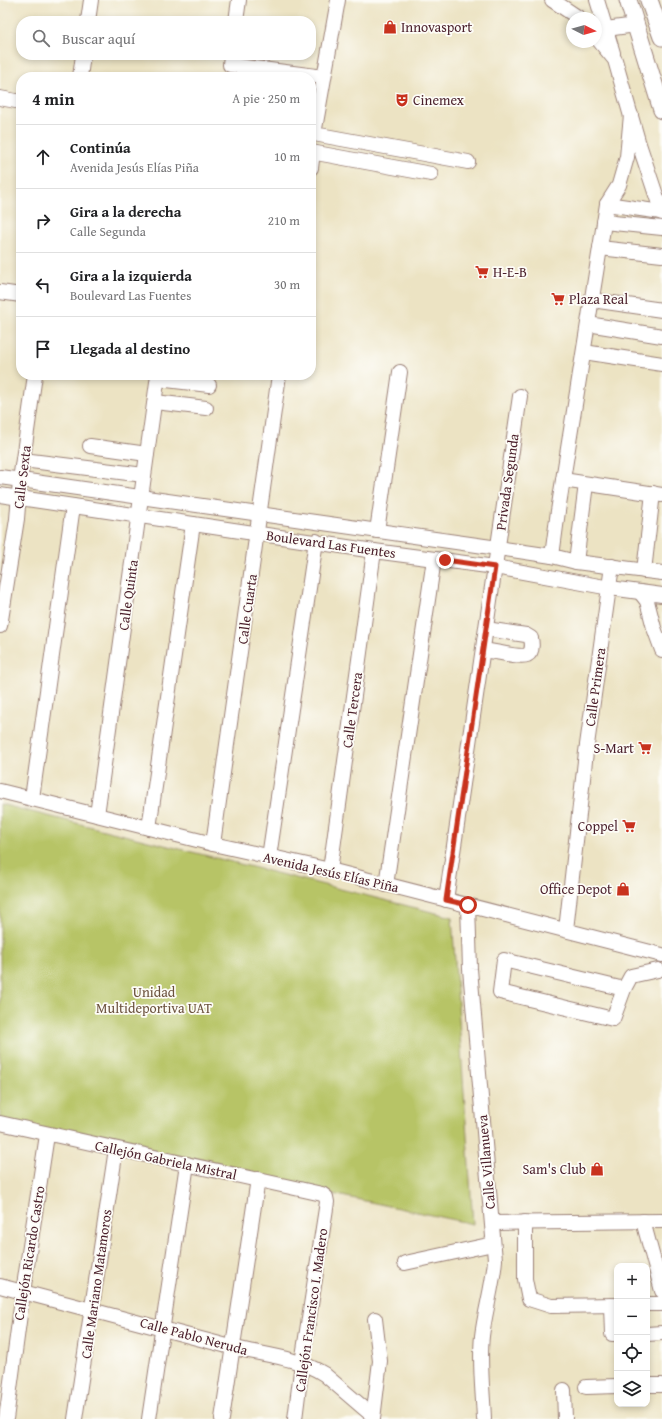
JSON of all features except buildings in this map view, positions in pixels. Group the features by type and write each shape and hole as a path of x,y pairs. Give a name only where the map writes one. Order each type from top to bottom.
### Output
{"main road":[{"path":"628,0 662,110"},
{"path":"639,0 662,72"},
{"path":"649,0 662,37"},
{"path":"658,0 662,14"}],"street":[{"path":"88,16 90,0"},
{"path":"237,16 239,0"},
{"path":"316,123 338,0"},
{"path":"552,0 570,12"},
{"path":"598,0 599,12"},
{"path":"602,33 636,25"},
{"path":"602,35 615,60 638,141 662,213 607,204"},
{"path":"81,72 82,60"},
{"path":"230,60 230,65 285,72"},
{"path":"316,76 324,77"},
{"path":"0,98 16,101"},
{"path":"552,556 607,204 619,185 627,157 631,115"},
{"path":"316,134 468,162"},
{"path":"316,153 430,174"},
{"path":"604,222 662,228"},
{"path":"600,248 662,255"},
{"path":"0,292 16,294"},
{"path":"592,300 662,310"},
{"path":"588,324 662,336"},
{"path":"584,352 662,364"},
{"path":"377,531 400,372"},
{"name":"Calle Sexta","path":"0,626 17,519 20,480 34,380"},
{"name":"Calle Quinta","path":"97,815 140,516 141,497 158,380"},
{"path":"177,380 209,385"},
{"name":"Calle Cuarta","path":"213,844 278,380"},
{"name":"Privada Segunda","path":"446,900 520,396"},
{"path":"155,402 206,408"},
{"path":"90,446 147,454"},
{"path":"23,460 144,475"},
{"name":"Boulevard Las Fuentes","path":"0,477 498,548 552,556 576,562 662,573"},
{"path":"563,480 658,494 644,571"},
{"path":"576,562 586,484"},
{"name":"Boulevard Las Fuentes","path":"0,495 495,567 610,588 662,595"},
{"path":"32,798 73,506"},
{"path":"149,828 193,524"},
{"path":"269,857 316,542"},
{"name":"Calle Tercera","path":"330,870 374,550"},
{"path":"386,885 434,559"},
{"name":"Calle Primera","path":"566,930 586,752 612,566"},
{"path":"640,592 647,601 656,618 662,650"},
{"path":"483,650 526,655 530,652 532,643 531,638 526,636 486,629"},
{"name":"Avenida Jesús Elías Piña","path":"0,791 213,844 330,870 658,954"},
{"name":"Calle Villanueva","path":"468,905 470,969 495,1260 494,1278 482,1336 481,1363 484,1419"},
{"path":"624,989 504,960 500,992 613,1019 624,989 632,976 660,972 658,954"},
{"name":"Callejón Gabriela Mistral","path":"0,1124 322,1194 326,1197 327,1202"},
{"name":"Callejón Ricardo Castro","path":"6,1419 23,1292 47,1134"},
{"name":"Calle Mariano Matamoros","path":"75,1419 116,1149"},
{"path":"149,1419 187,1164"},
{"path":"222,1419 258,1179"},
{"name":"Callejón Francisco I. Madero","path":"295,1419 302,1363 327,1202"},
{"path":"643,1221 662,1291"},
{"path":"492,1223 662,1221"},
{"path":"525,1222 525,1279 529,1298 551,1306 614,1305 612,1334 614,1334"},
{"path":"405,1263 493,1244"},
{"name":"Calle Pablo Neruda","path":"0,1286 233,1347 302,1363 324,1374 373,1418"},
{"path":"650,1304 662,1304"},
{"path":"373,1418 380,1361 375,1319"},
{"path":"650,1334 662,1333"},
{"path":"650,1386 662,1385"},
{"path":"586,1387 614,1386"},
{"path":"564,1390 565,1419"}],"green space":[{"name":"Unidad Multideportiva UAT","path":"0,804 452,917 473,1224 0,1123"}],"place":[{"name":"Innovasport","path":"390,27"},
{"name":"Cinemex","path":"402,100"},
{"name":"H-E-B","path":"482,272"},
{"name":"Plaza Real","path":"558,299"},
{"name":"S-Mart","path":"645,748"},
{"name":"Coppel","path":"629,826"},
{"name":"Office Depot","path":"623,889"},
{"name":"Sam's Club","path":"597,1169"}],"route":[{"path":"445,560 495,567 446,900 468,905"}]}
